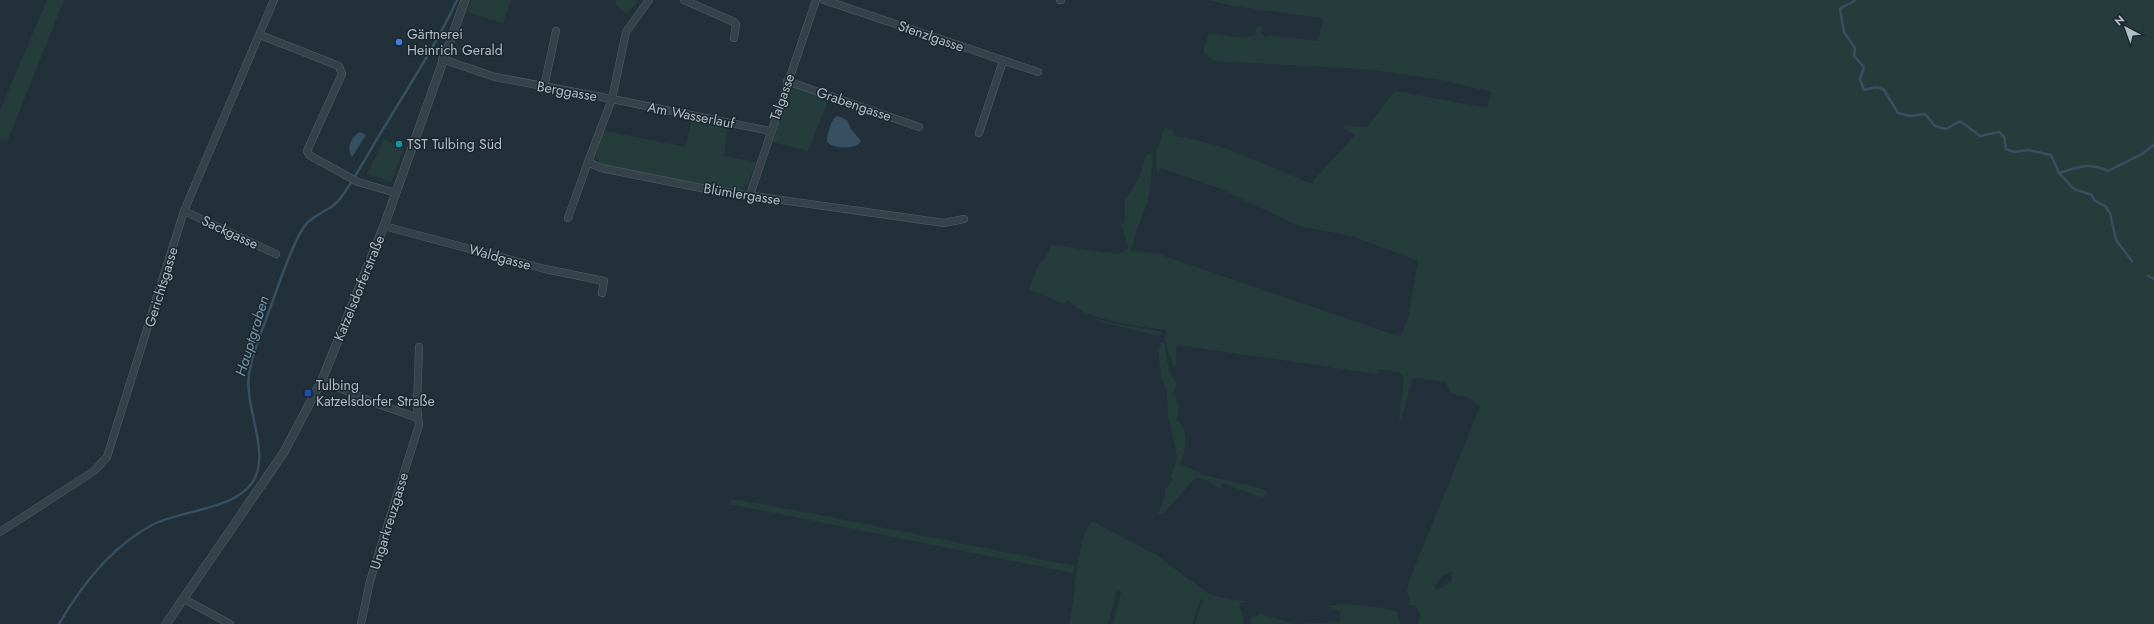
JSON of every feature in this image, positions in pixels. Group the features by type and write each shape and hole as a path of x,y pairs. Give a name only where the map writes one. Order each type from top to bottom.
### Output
{"street":[{"name":"Gerichtsgasse","path":"0,532 94,471 106,457 184,211 274,0"},
{"name":"Katzelsdorferstraße","path":"166,624 284,452 322,380 384,226 442,60 465,0"},
{"name":"Berggasse","path":"442,60 495,77 612,99 626,32 649,0"},
{"path":"684,0 734,22 736,24 734,38"},
{"name":"Talgasse","path":"750,195 770,131 816,0"},
{"name":"Stenzlgasse","path":"824,0 1038,72"},
{"path":"544,87 556,31"},
{"path":"260,35 340,66 342,74 307,151 309,155 358,182 396,193"},
{"path":"979,132 1003,61"},
{"name":"Grabengasse","path":"787,81 919,128"},
{"path":"568,218 612,99"},
{"name":"Am Wasserlauf","path":"612,99 770,131"},
{"name":"Blümlergasse","path":"588,162 601,168 711,190 944,223 964,219"},
{"name":"Sackgasse","path":"184,211 276,254"},
{"name":"Waldgasse","path":"384,226 545,269 604,281 602,293"},
{"name":"Ungarkreuzgasse","path":"361,624 370,582 419,424 419,347"},
{"path":"322,380 372,402 418,418"},
{"path":"184,599 230,624"}],"green space":[{"path":"47,0 64,0 7,142 0,140 0,110"},
{"path":"472,0 511,0 503,23 467,12"},
{"path":"616,0 638,0 628,14 616,6"},
{"path":"1208,0 2154,0 2154,624 1418,624 1421,615 1416,606 1408,605 1409,599 1407,590 1411,576 1480,407 1470,398 1450,393 1446,382 1417,378 1412,380 1401,421 1399,421 1404,376 1398,372 1379,369 1378,374 1178,345 1176,348 1176,364 1174,368 1165,340 1167,330 1136,326 1098,317 1082,311 1067,300 1064,304 1029,289 1039,264 1045,259 1051,245 1118,254 1128,249 1123,228 1121,227 1125,219 1125,200 1140,176 1144,159 1147,155 1153,153 1148,200 1134,238 1131,251 1158,254 1401,337 1408,318 1418,261 1352,236 1299,226 1221,189 1161,168 1157,174 1156,153 1164,128 1173,129 1174,136 1192,139 1228,149 1313,184 1313,181 1355,135 1345,130 1343,126 1367,127 1395,91 1487,108 1492,92 1437,79 1365,69 1215,61 1203,52 1209,33 1243,38 1255,35 1257,26 1263,27 1261,33 1266,38 1270,36 1318,41 1323,18 1232,6","holes":["1452,571 1451,582 1437,590 1434,587 1442,576"]},
{"path":"795,88 829,99 808,151 772,142 790,90"},
{"path":"692,118 728,127 724,156 756,162 748,184 741,190 728,190 605,166 599,162 595,155 604,131 686,147"},
{"path":"384,139 404,148 391,182 367,174"},
{"path":"1080,313 1110,323 1160,331 1162,334 1158,336 1106,323"},
{"path":"1164,342 1169,370 1177,383 1173,398 1176,395 1177,404 1179,406 1177,420 1184,430 1186,441 1180,464 1200,472 1200,474 1263,489 1267,492 1263,498 1223,483 1221,489 1206,480 1195,478 1163,514 1158,514 1165,496 1165,490 1173,480 1171,477 1177,457 1168,415 1167,391 1161,376 1158,349 1160,343"},
{"path":"731,499 805,512 1074,566 1073,573 729,504"},
{"path":"1092,521 1156,555 1211,595 1251,602 1241,603 1239,607 1242,611 1244,624 1195,624 1203,599 1201,599 1192,624 1113,624 1121,592 1117,591 1108,624 1069,624 1082,542 1086,530"},
{"path":"1347,604 1383,608 1398,612 1400,624 1295,624 1340,622 1340,612 1327,606"},
{"path":"1261,614 1295,624 1251,624 1250,618"}],"water":[{"path":"838,116 847,120 851,129 861,141 859,144 852,147 843,148 834,146 827,142 831,124 834,118"},
{"path":"360,132 366,135 352,157 349,150 350,143 354,136"}],"waterway":[{"name":"Hauptgraben","path":"59,624 77,595 88,581 125,543 139,533 165,519 233,499 252,483 257,471 259,445 250,401 249,374 257,344 291,252 308,222 335,204 348,187 424,62 457,0"},
{"path":"1855,0 1840,9 1844,32 1855,48 1854,56 1864,67 1860,79 1864,90 1877,87 1884,90 1898,113 1910,116 1925,114 1935,126 1946,129 1960,121 1980,136 1999,132 2004,137 2006,149 2014,152 2028,150 2051,155 2059,173 2084,166 2101,168 2108,171 2142,154 2154,145"},
{"path":"2059,173 2074,189 2092,195 2094,200 2105,206 2110,213 2116,240 2132,261"},
{"path":"2148,276 2154,279"}],"place":[{"name":"Gärtnerei Heinrich Gerald","path":"399,42"},
{"name":"TST Tulbing Süd","path":"399,144"},
{"name":"Tulbing Katzelsdorfer Straße","path":"308,393"}]}
